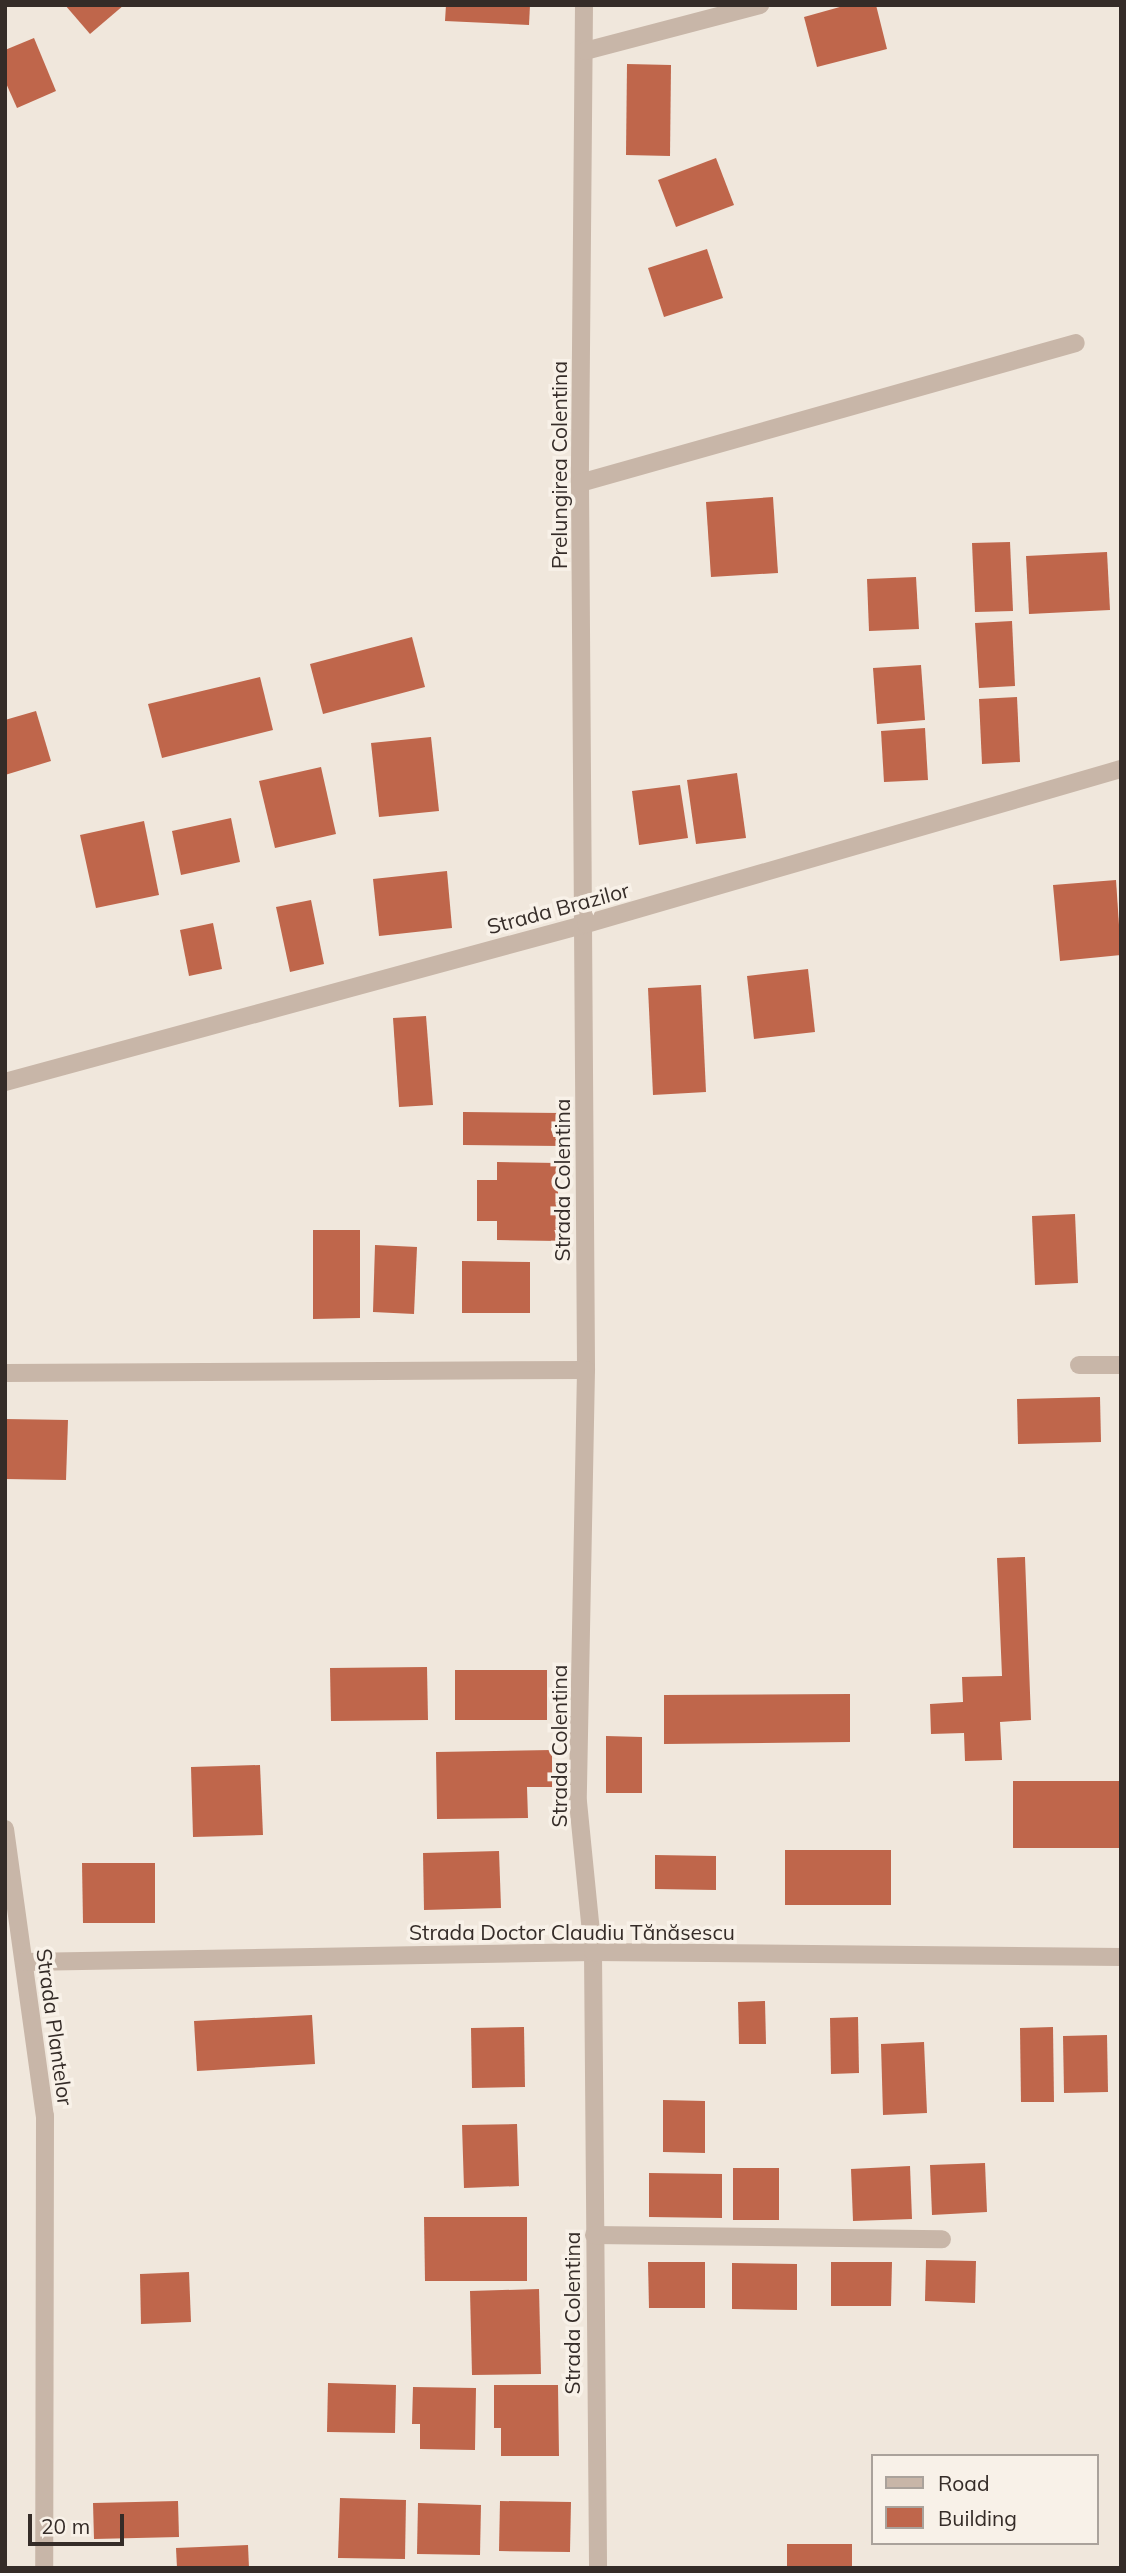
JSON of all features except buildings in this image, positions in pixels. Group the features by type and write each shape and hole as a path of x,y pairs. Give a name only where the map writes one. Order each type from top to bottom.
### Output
{"street":[{"name":"Prelungirea Colentina","path":"584,5 580,484 586,924"},
{"path":"585,51 760,5"},
{"path":"580,484 1076,343"},
{"name":"Strada Brazilor","path":"5,1082 586,924 1121,769"},
{"name":"Strada Colentina","path":"586,924 586,1370 578,1802 593,1952 597,2568"},
{"path":"1079,1365 1121,1365"},
{"path":"5,1373 586,1370"},
{"name":"Strada Plantelor","path":"5,1829 45,2116 44,2568"},
{"name":"Strada Doctor Claudiu Tănăsescu","path":"24,1962 593,1952 1121,1957"},
{"path":"594,2235 942,2239"}]}
